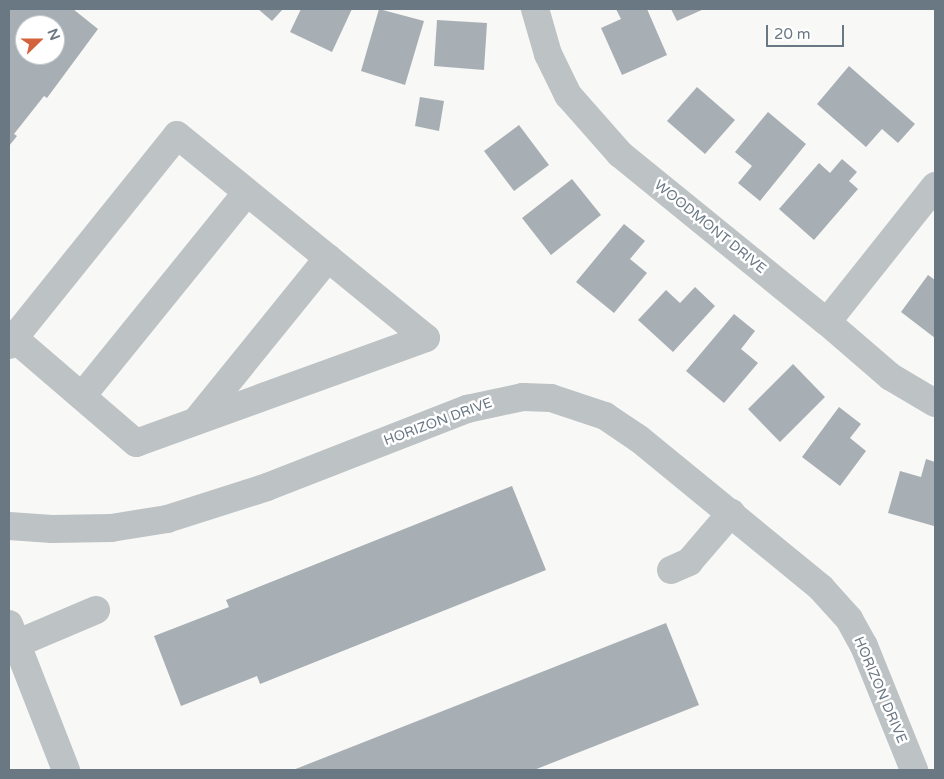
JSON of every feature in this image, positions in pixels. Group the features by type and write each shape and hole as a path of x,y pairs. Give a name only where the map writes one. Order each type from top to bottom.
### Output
{"street":[{"name":"WOODMONT DRIVE","path":"535,9 548,54 568,95 620,154 828,322 891,377 935,403"},
{"path":"177,135 247,192 426,338 136,443 82,396 12,341 177,135"},
{"path":"828,322 935,186"},
{"path":"82,396 247,192"},
{"path":"196,422 328,258"},
{"name":"HORIZON DRIVE","path":"9,526 52,529 111,528 167,519 234,500 468,409 523,397 551,398 605,416 638,438 821,588 849,619 871,664 914,770"},
{"path":"671,570 689,562 731,513"},
{"path":"66,770 12,634 96,610"}],"building":[{"path":"9,9 73,9 98,29 47,98 44,96 14,134 17,136 9,146"},
{"path":"258,9 283,9 272,21"},
{"path":"301,9 352,9 332,52 290,32"},
{"path":"379,9 424,21 405,85 361,71"},
{"path":"616,9 647,9 667,55 622,75 601,28 621,19"},
{"path":"671,9 704,9 677,21"},
{"path":"437,20 487,23 484,70 434,66"},
{"path":"849,66 915,124 898,143 882,129 866,147 817,104"},
{"path":"697,87 735,120 705,154 667,121"},
{"path":"420,97 444,101 439,131 415,126"},
{"path":"768,112 806,144 760,201 738,183 752,166 735,152"},
{"path":"519,125 549,165 514,191 484,151"},
{"path":"842,159 857,172 849,181 858,189 814,240 779,209 819,163 830,173"},
{"path":"572,179 601,215 551,255 522,218"},
{"path":"624,224 645,241 630,259 647,273 614,313 576,282"},
{"path":"928,275 935,280 935,338 901,312"},
{"path":"695,287 715,306 673,352 638,320 666,290 680,303"},
{"path":"734,314 755,331 741,349 758,363 724,403 686,371"},
{"path":"793,364 825,397 780,442 748,409"},
{"path":"839,407 861,424 850,438 866,451 840,486 802,457"},
{"path":"926,459 935,462 934,526 888,513 900,471 921,477"},
{"path":"512,486 546,570 260,684 257,676 181,706 154,636 229,607 226,600"},
{"path":"666,623 699,705 534,770 293,770"}]}
